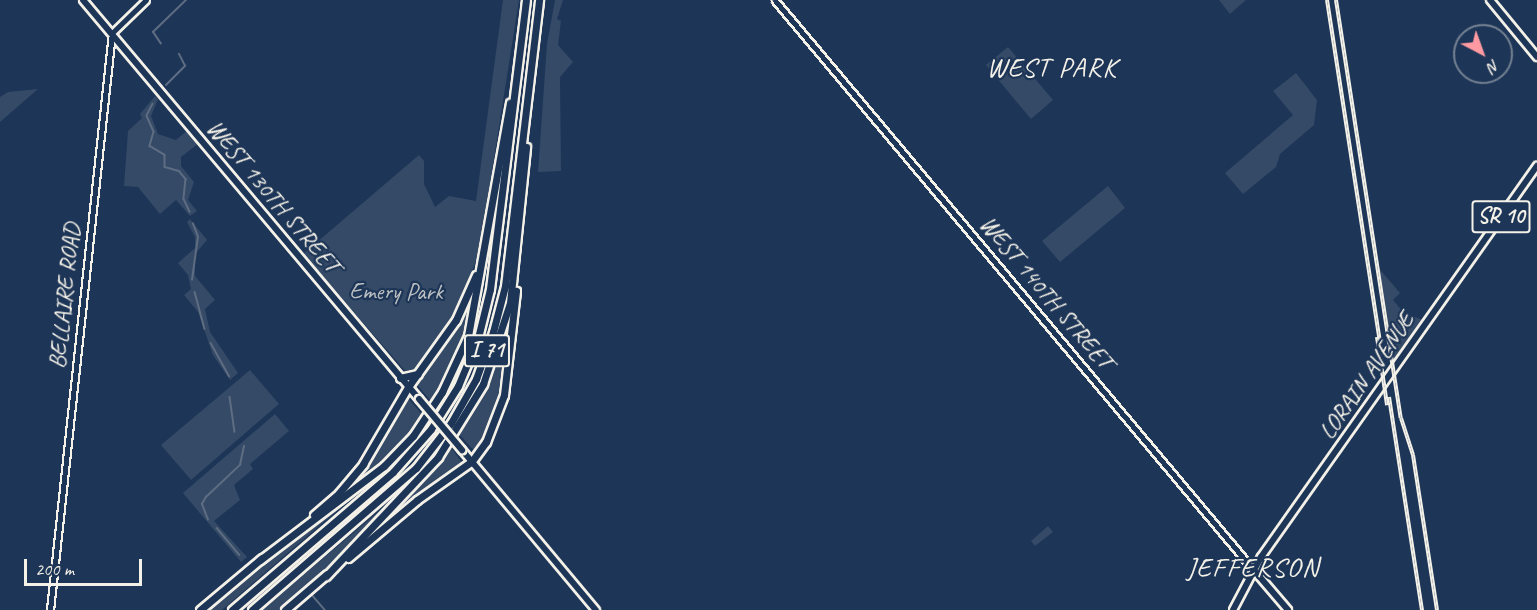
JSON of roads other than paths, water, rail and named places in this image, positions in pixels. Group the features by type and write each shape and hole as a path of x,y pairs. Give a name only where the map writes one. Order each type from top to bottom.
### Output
{"highway":[{"name":"I 71","path":"232,610 393,472 431,429 458,386 478,338 490,289 526,0"},
{"name":"I 71","path":"252,610 400,483 440,438 468,394 487,352 504,286 539,0"},
{"path":"260,560 375,475 419,428 462,351 482,258 520,53"},
{"path":"285,610 417,500 472,461 491,432 504,395 517,264 531,74"},
{"path":"200,610 348,484 408,387 456,320 482,258"},
{"path":"326,576 420,478 464,421 499,345 517,264"},
{"path":"400,378 418,374"},
{"path":"204,610 225,590"}],"main road":[{"name":"WEST 130TH STREET","path":"83,0 596,610"},
{"path":"1490,0 1537,57"},
{"name":"LORAIN AVENUE","path":"1233,610 1253,569 1537,166"},
{"name":"WEST 140TH STREET","path":"1253,569 1288,610"}],"street":[{"path":"112,33 146,0"},
{"name":"WEST 140TH STREET","path":"775,0 1253,569"},
{"name":"BELLAIRE ROAD","path":"50,610 112,33"}],"waterway":[{"path":"161,44 153,32 186,0"},
{"path":"166,85 185,66 179,54"},
{"path":"153,104 147,116 154,132 150,146 165,155 165,167 179,171 186,179 184,199 190,212"},
{"path":"192,280 198,237 193,224"},
{"path":"195,292 205,329"},
{"path":"211,343 229,376"},
{"path":"230,397 235,432"},
{"path":"208,520 202,504 206,497 240,465 244,446"},
{"path":"217,528 240,555"},
{"path":"313,596 325,610"}],"railway":[{"path":"1327,0 1380,344"},
{"path":"1336,0 1401,418 1413,455 1437,610"},
{"path":"1377,337 1387,405"},
{"path":"1389,397 1422,610"}],"district":[{"name":"WEST PARK","path":"1052,68"},
{"name":"JEFFERSON","path":"1253,568"}],"park label":[{"name":"Emery Park","path":"396,292"}]}
